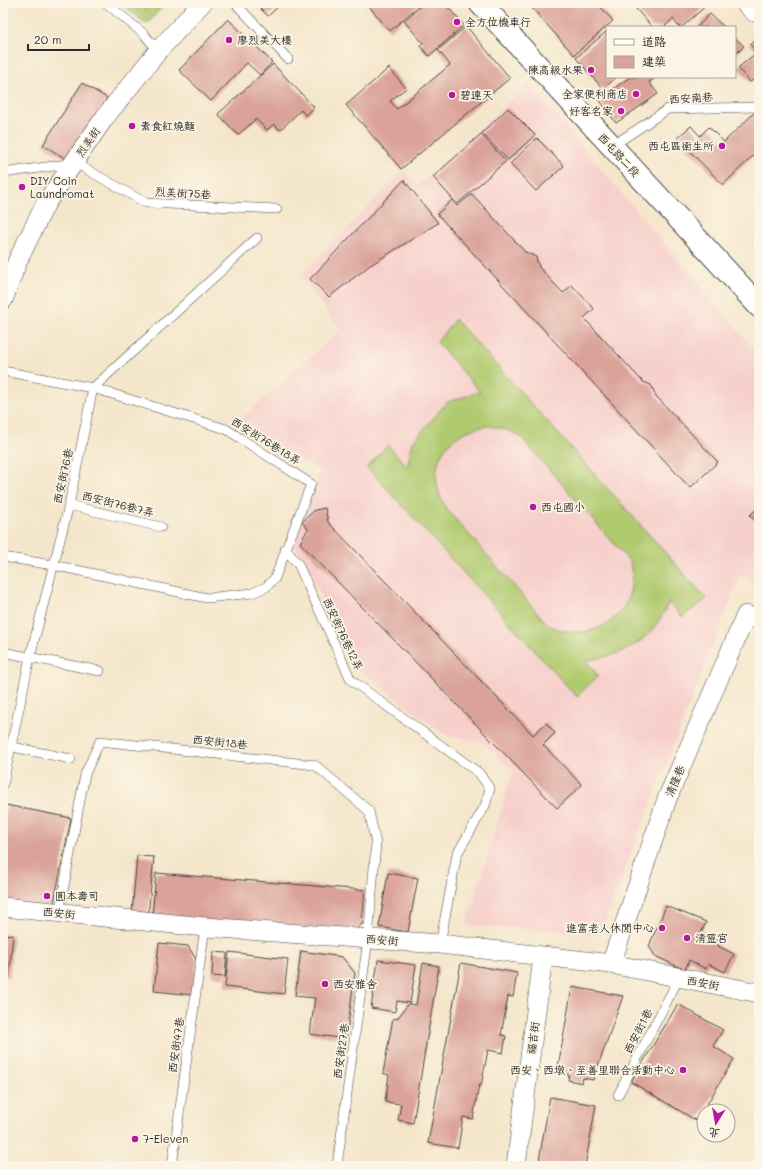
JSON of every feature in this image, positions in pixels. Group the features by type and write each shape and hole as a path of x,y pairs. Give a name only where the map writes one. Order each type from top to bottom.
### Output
{"street":[{"name":"烈美街","path":"3,300 10,263 46,203 75,163 105,117 158,52 202,3"},
{"path":"745,3 754,12 759,7"},
{"name":"西屯路二段","path":"485,5 611,147 759,306"},
{"name":"清隆巷","path":"611,964 667,799 746,615 759,620"},
{"name":"西安街","path":"3,907 205,927 440,944 611,964 759,993"},
{"name":"福吉街","path":"516,1166 543,957"}],"lane":[{"path":"106,3 144,34 158,52"},
{"path":"235,3 288,59"},
{"name":"西安南巷","path":"611,147 668,109 759,107"},
{"path":"3,173 75,163"},
{"name":"烈美街75巷","path":"75,163 146,203 277,209"},
{"path":"3,371 93,388 256,238"},
{"name":"西安街76巷","path":"3,784 7,746 69,505 93,388"},
{"name":"西安街76巷18弄","path":"93,388 226,429 311,484 285,549"},
{"name":"西安街76巷7弄","path":"69,505 161,527"},
{"path":"3,557 53,565 207,598 222,598 252,593 266,587 275,578 285,549"},
{"name":"西安街76巷12弄","path":"285,549 298,564 351,680 479,773 490,789 485,806 457,854 440,944"},
{"path":"3,652 100,671"},
{"name":"西安街18巷","path":"59,913 85,774 100,741 315,765 369,811 376,844 368,939"},
{"path":"7,746 71,759"},
{"name":"西安街47巷","path":"172,1166 205,927"},
{"name":"西安街27巷","path":"337,1166 368,939"},
{"name":"西安街1巷","path":"618,1095 679,978"}],"shaded area":[{"name":"西屯國小","path":"529,84 759,355 759,583 740,575 600,934 466,925 513,771 483,742 445,735 360,671 294,543 320,471 239,421 340,330 301,275 404,170 417,186"}],"green space":[{"path":"120,3 166,3 147,24"},
{"path":"455,319 707,599 682,617 669,602 655,627 636,644 614,655 586,660 598,676 577,697 367,467 388,445 407,467 413,442 447,402 480,392 437,342","holes":["491,426 504,429 521,437 630,562 632,581 628,597 621,611 611,621 598,628 582,632 565,631 548,625 446,508 439,494 436,480 437,467 441,455 448,445 458,436 471,430"]}],"building":[{"path":"255,3 282,3 268,16"},
{"path":"366,3 422,3 390,31"},
{"path":"424,3 444,3 464,25 429,56 420,46 423,43 404,21"},
{"path":"537,3 597,3 613,21 574,55 532,8"},
{"path":"631,3 709,3 683,26 678,26 673,19 665,26 651,26"},
{"path":"710,14 723,26 698,26"},
{"name":"廖烈美大樓","path":"228,19 272,62 260,75 247,63 211,101 179,70"},
{"name":"碧連天","path":"466,26 510,78 401,169 346,105 389,68 406,88 390,101 397,109 450,65 438,50"},
{"path":"606,32 606,78 616,78 603,89 576,58"},
{"path":"759,37 759,76 750,82 738,68 757,52 750,44"},
{"path":"736,39 744,46 736,54"},
{"path":"273,64 314,107 306,116 301,110 280,130 274,124 267,130 256,119 238,135 218,114"},
{"name":"好客名家","path":"629,78 655,78 649,82 658,94 616,123 599,99"},
{"path":"82,83 107,98 68,160 43,145"},
{"path":"508,108 535,135 508,160 482,133"},
{"name":"西屯區衛生所","path":"754,113 759,118 759,150 723,185 677,138 691,126 700,136 709,127 724,142"},
{"path":"481,134 506,161 457,204 433,177"},
{"path":"537,138 564,166 536,191 510,164"},
{"path":"404,180 438,223 369,266 329,297 310,279"},
{"path":"472,194 525,252 536,257 539,267 563,293 572,285 594,309 584,318 643,382 651,385 656,396 718,462 690,488 437,214 452,200 457,206"},
{"path":"759,507 759,525 750,515"},
{"path":"325,508 328,522 533,735 546,723 555,733 543,745 582,785 557,808 300,543 308,529 302,522 315,510"},
{"path":"6,805 71,818 54,902 43,910 3,902 3,822"},
{"path":"137,856 154,857 148,915 132,913"},
{"path":"156,873 365,890 362,924 350,934 152,918"},
{"path":"388,873 418,878 408,932 379,927"},
{"name":"清靈宮","path":"666,906 706,922 701,933 720,942 718,946 734,954 725,972 708,964 706,969 689,960 685,970 655,956 649,946"},
{"path":"3,934 13,935 9,977 3,976"},
{"path":"159,943 188,946 197,961 193,995 154,991"},
{"name":"西安雅舍","path":"301,951 342,957 355,973 346,1039 310,1034 315,998 295,996"},
{"path":"213,952 227,953 225,977 212,976"},
{"path":"229,952 288,959 284,994 225,987"},
{"path":"378,960 416,965 410,1003 397,1001 395,1012 371,1008"},
{"path":"423,963 439,966 413,1123 398,1120 401,1104 385,1102 389,1075 383,1073 393,1018 397,1019 408,1004 416,1005"},
{"path":"461,963 517,973 513,997 508,996 501,1035 506,1036 503,1053 488,1050 481,1086 479,1085 473,1119 463,1117 458,1148 428,1143"},
{"path":"572,987 623,996 593,1080 583,1078 582,1083 568,1080 569,1075 557,1073"},
{"name":"西安、西墩、至善里聯合活動中心","path":"678,1004 723,1030 713,1046 734,1059 708,1103 696,1103 696,1120 631,1082"},
{"path":"550,1097 596,1105 585,1166 538,1166"}],"place":[{"name":"全方位機車行","path":"457,22"},
{"name":"廖烈美大樓","path":"229,40"},
{"name":"陳高級水果","path":"591,70"},
{"name":"全家便利商店","path":"636,94"},
{"name":"碧連天","path":"452,95"},
{"name":"好客名家","path":"621,111"},
{"name":"素食紅燒麵","path":"132,126"},
{"name":"西屯區衛生所","path":"722,146"},
{"name":"DIY Coin Laundromat","path":"22,187"},
{"name":"西屯國小","path":"533,507"},
{"name":"圓本壽司","path":"47,896"},
{"name":"進富老人休閒中心","path":"662,928"},
{"name":"清靈宮","path":"687,938"},
{"name":"西安雅舍","path":"325,984"},
{"name":"西安、西墩、至善里聯合活動中心","path":"683,1070"},
{"name":"7-Eleven","path":"135,1139"}]}
